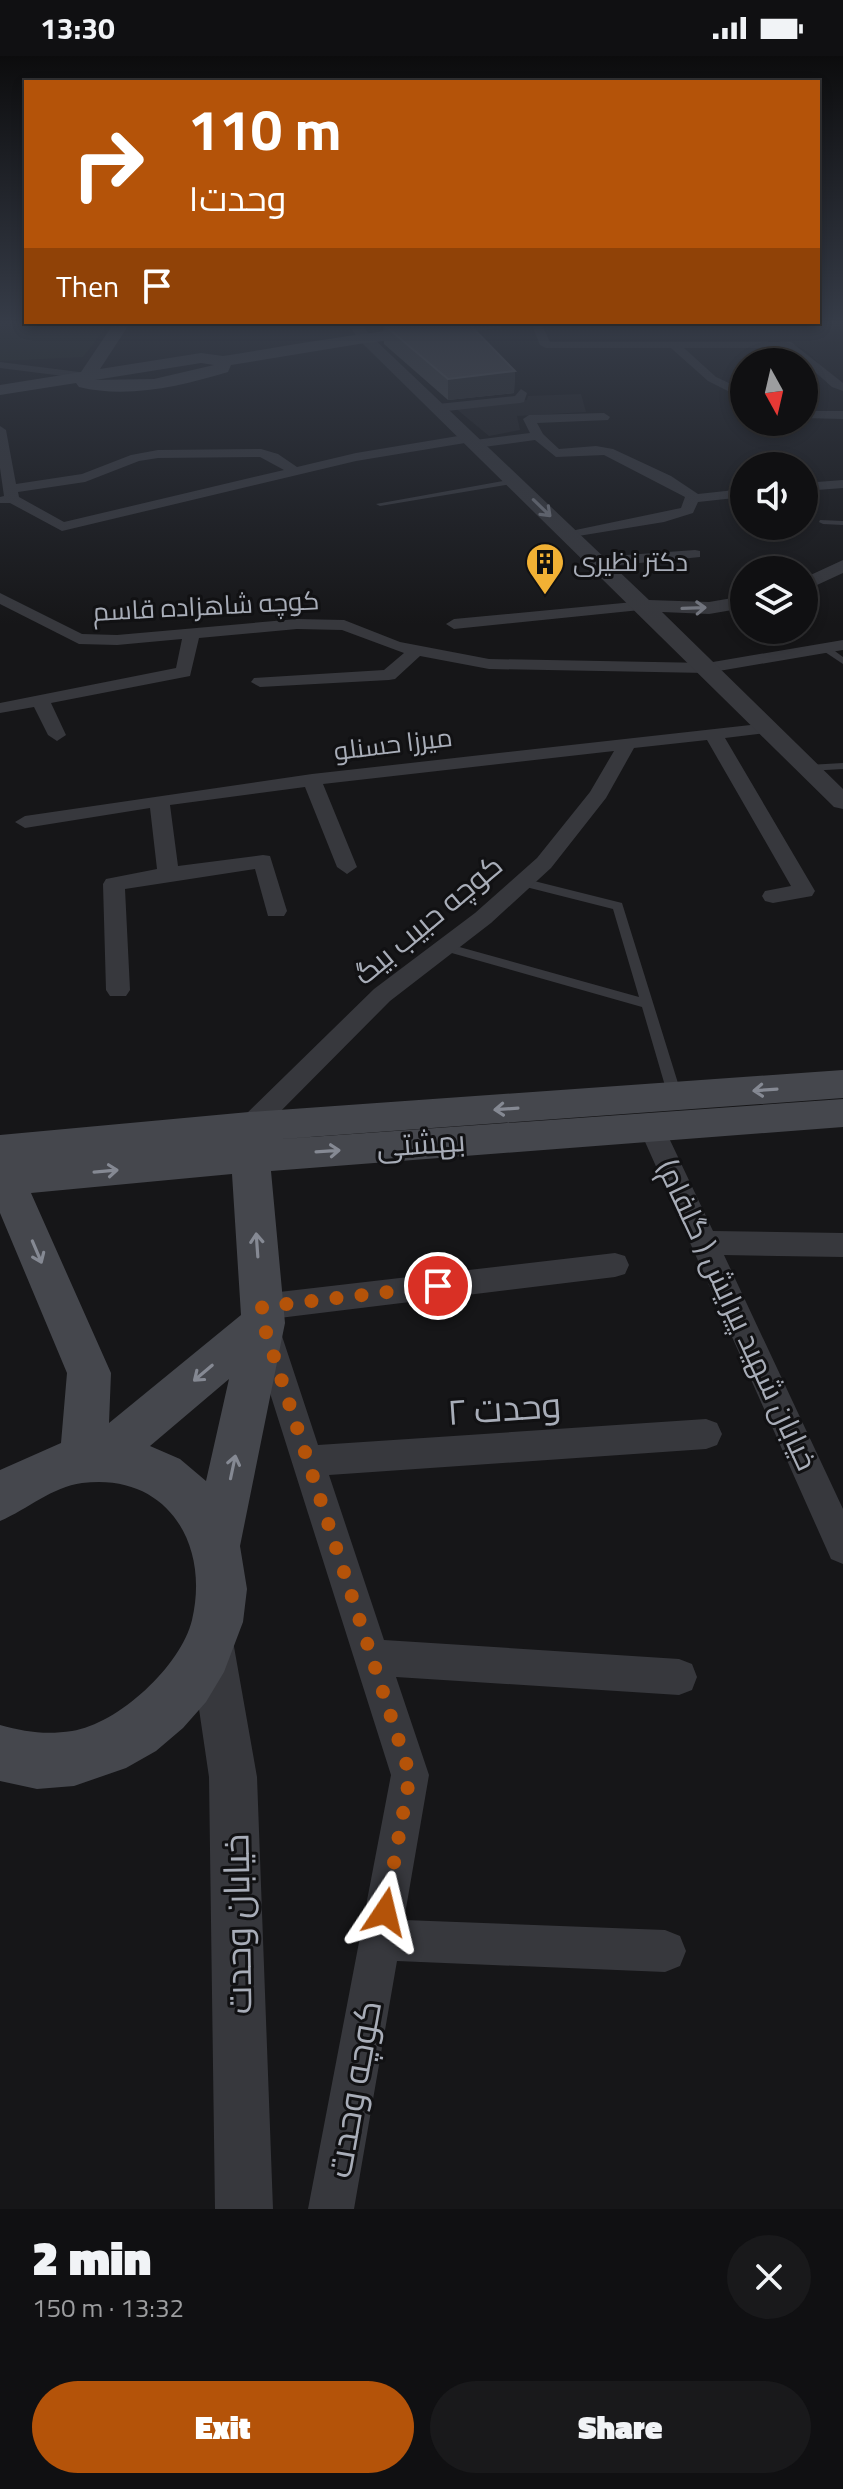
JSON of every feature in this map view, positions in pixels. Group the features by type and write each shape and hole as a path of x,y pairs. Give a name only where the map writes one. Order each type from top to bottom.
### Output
{"main road":[{"name":"بهشتی","path":"4,1165 675,1096 843,1084"},
{"name":"بهشتی","path":"249,1142 651,1126 843,1113"},
{"path":"14,1761 94,1754 143,1729 184,1689 211,1641 222,1591 217,1543 262,1315 249,1142"},
{"path":"4,1165 89,1373 91,1460"},
{"path":"91,1460 262,1315"},
{"path":"13,1482 91,1460 128,1461 167,1476 198,1504 217,1543"}],"street":[{"path":"454,423 843,802"},
{"path":"531,423 538,436 556,453 602,449 670,480 691,492 695,498"},
{"path":"0,430 7,496"},
{"path":"7,496 62,527 356,457 473,441 538,436"},
{"path":"7,496 85,478 136,458 158,454 261,453 296,472"},
{"path":"818,486 843,484"},
{"path":"571,535 664,518 688,510 690,500 695,498 730,494"},
{"path":"599,562 695,554"},
{"path":"818,578 843,566"},
{"name":"کوچه شاهزاده قاسم","path":"0,598 79,639 117,640 297,624 344,625 396,646 489,664 707,668 843,645"},
{"path":"454,624 644,606 709,608 730,604"},
{"path":"0,708 184,672 192,633"},
{"path":"260,682 389,675 417,650"},
{"path":"40,700 57,735"},
{"name":"میرزا حسنلو","path":"25,822 312,780 768,728"},
{"path":"713,734 804,891 773,896"},
{"name":"کوچه حبیب بیگ","path":"249,1142 382,995 445,947 544,863 599,794 627,744"},
{"path":"312,780 347,867"},
{"path":"159,800 168,874"},
{"path":"118,990 114,884 263,861 276,911"},
{"name":"خیابان شهید پیرایش ( گلفام)","path":"651,1126 843,1547"},
{"path":"705,1243 843,1245"},
{"path":"262,1315 615,1265"},
{"name":"کوچه وحدت","path":"262,1315 410,1775 331,2209"},
{"name":"وحدت ۲","path":"308,1461 706,1434"},
{"name":"خیابان وحدت","path":"211,1641 233,1777 244,2209"},
{"path":"372,1657 679,1677"},
{"path":"380,1940 665,1951"}],"lane":[{"path":"380,504 514,481"},
{"path":"823,522 843,523"},
{"path":"825,648 843,661"},
{"path":"808,768 843,766"},
{"path":"522,882 618,906 675,1096"},
{"path":"445,947 647,1004"}],"shaded area":[{"path":"474,423 519,423 520,430 489,436"}],"place":[{"name":"دکتر نظیری","path":"545,596"}],"route":[{"path":"385,1912 410,1775 263,1323 262,1307 438,1286"}]}
